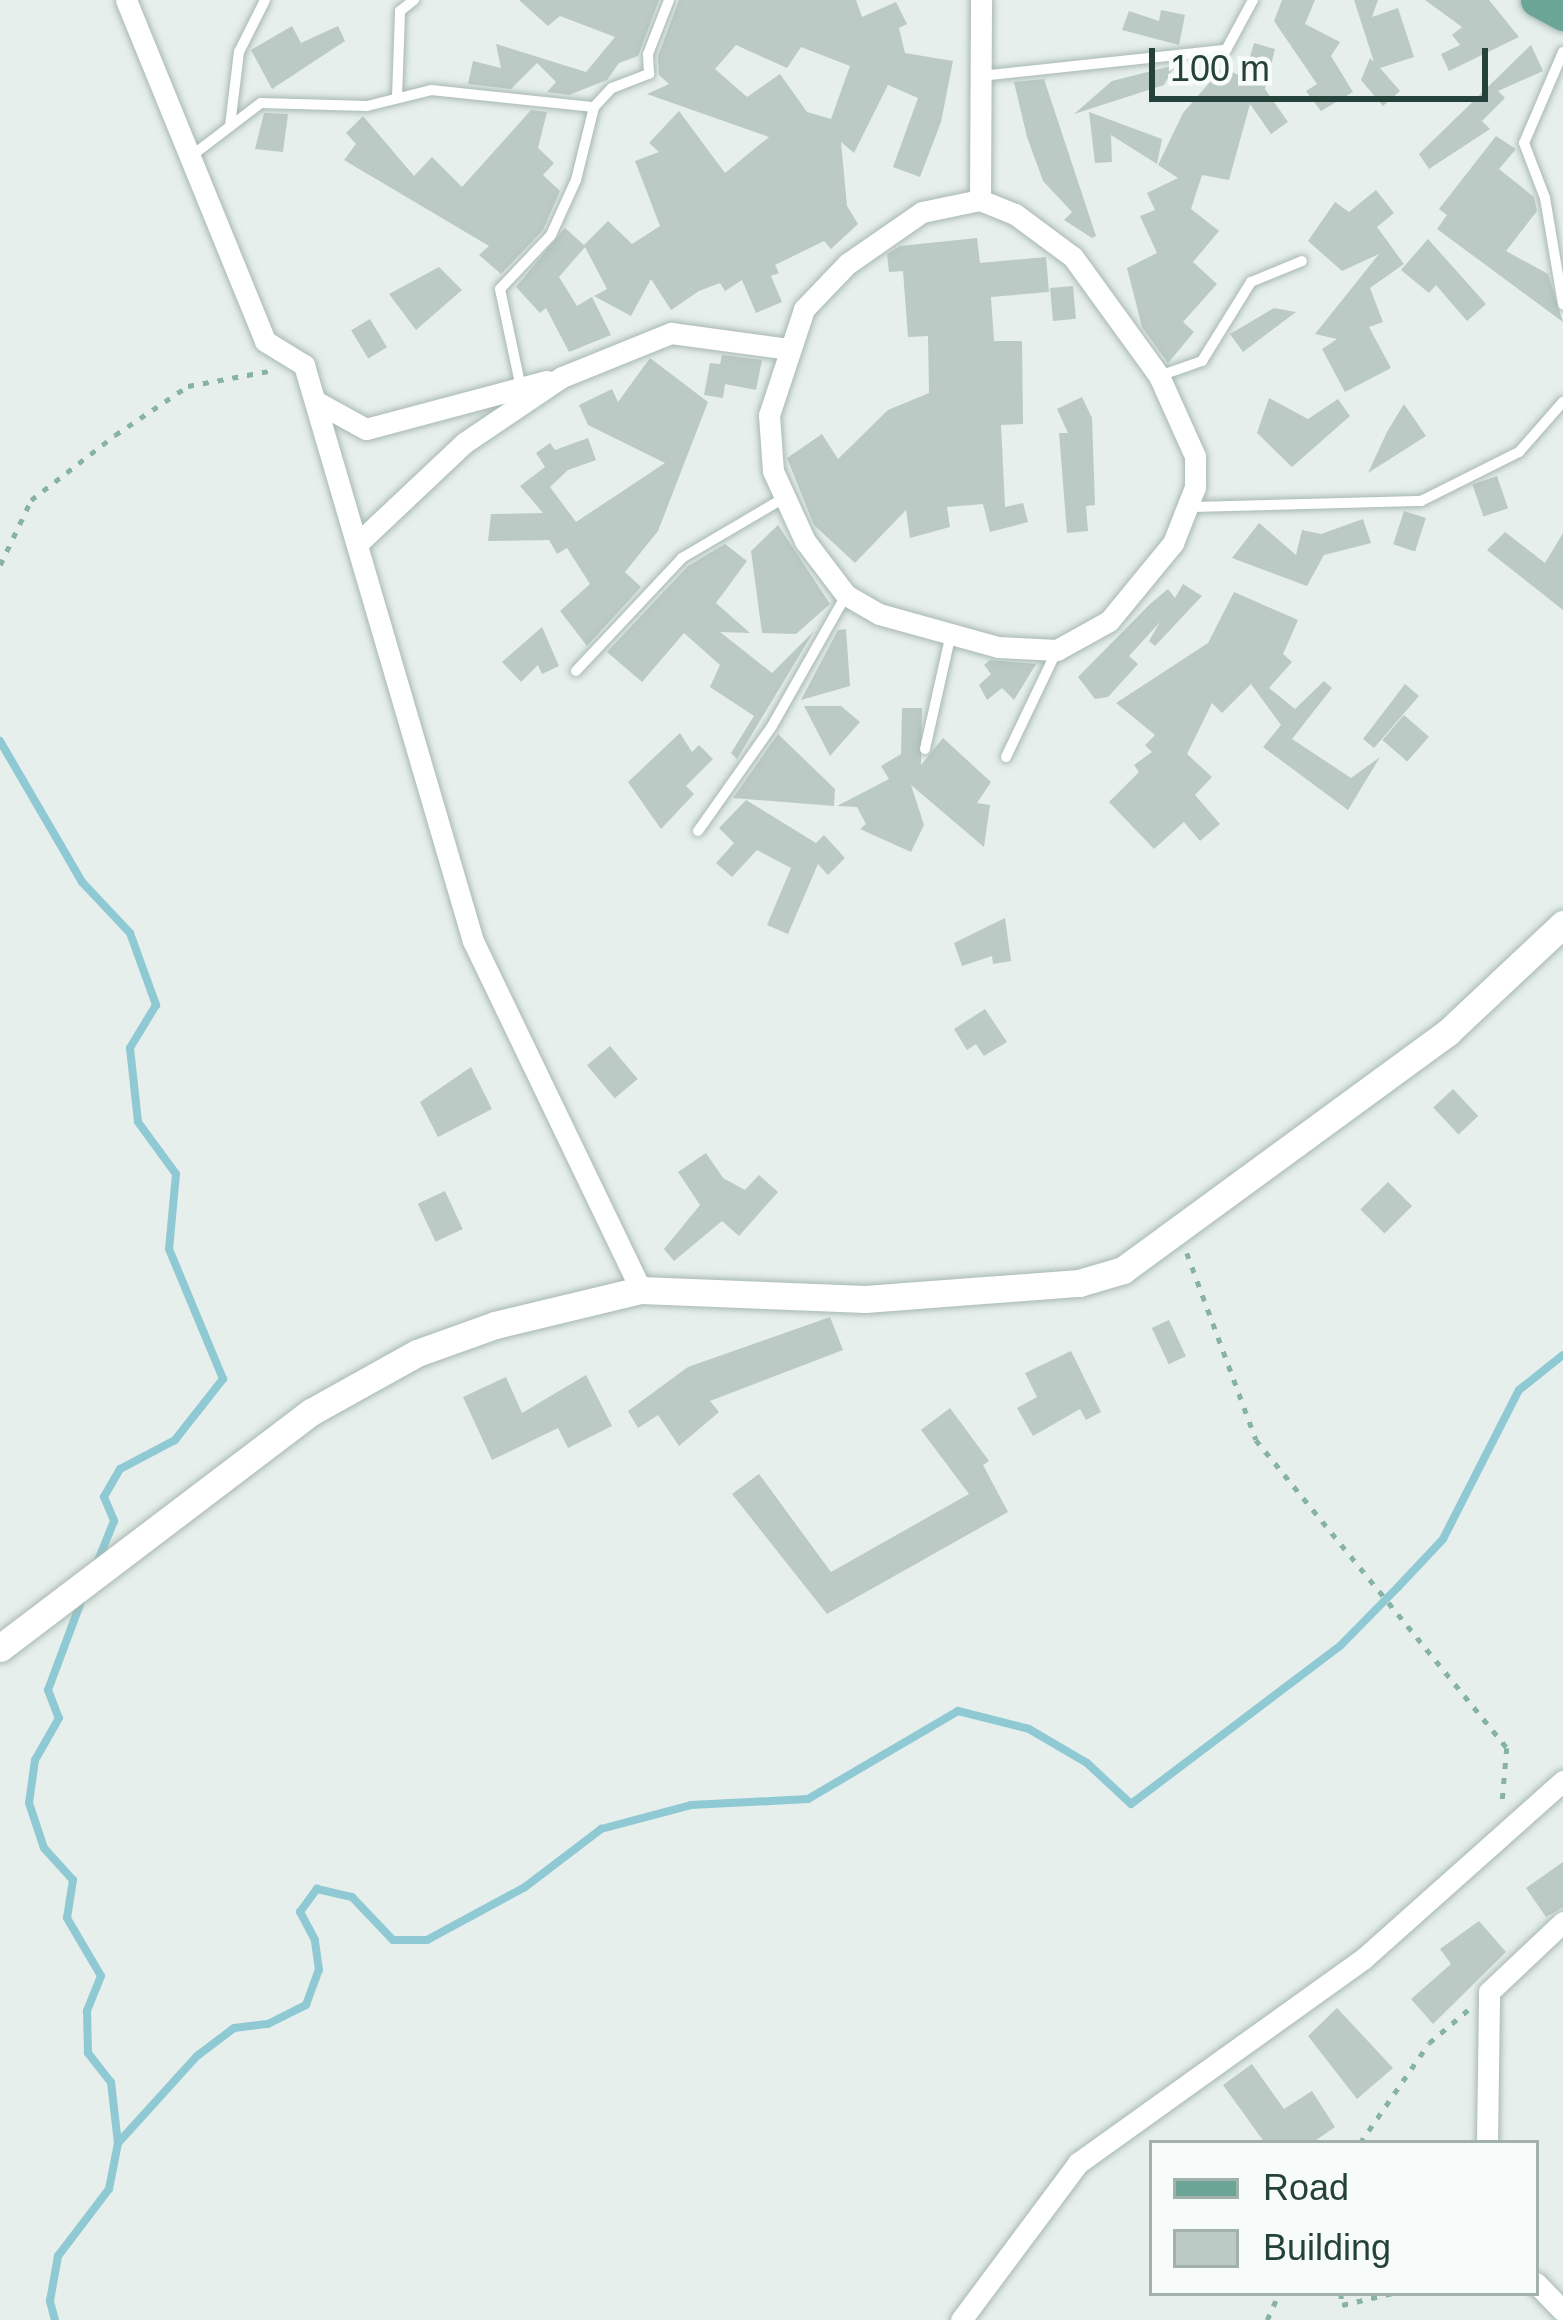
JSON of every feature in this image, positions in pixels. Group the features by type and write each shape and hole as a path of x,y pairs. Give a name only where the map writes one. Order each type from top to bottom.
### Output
{"main road":[{"path":"1537,0 1563,14"}],"street":[{"path":"126,0 266,341 304,365 473,941 641,1290"},
{"path":"980,200 981,0"},
{"path":"980,200 1016,214 1073,256 1159,376 1195,456 1189,507 1141,586 1109,621 1057,650 952,634 846,595 782,499 770,415 804,308 847,264 922,212 980,200"},
{"path":"315,401 367,430 562,377 671,333 790,349"},
{"path":"357,544 464,443 562,377"},
{"path":"0,1648 328,1402 417,1353 641,1290 865,1300 1079,1282 1123,1270 1448,1032 1563,924"},
{"path":"962,2320 1078,2163 1364,1959 1563,1781"},
{"path":"1486,2140 1489,1992 1563,1922"},
{"path":"1539,2286 1563,2311"}],"lane":[{"path":"230,127 239,52 265,0"},
{"path":"398,98 400,11 414,0"},
{"path":"520,388 500,289 551,235 577,179 594,106 611,88 649,74 669,0"},
{"path":"981,76 1226,50 1252,0"},
{"path":"1563,52 1524,143 1545,198 1563,304"},
{"path":"190,157 261,103 367,106 398,98 494,92 594,106"},
{"path":"1159,376 1202,361 1251,282 1302,261"},
{"path":"1189,507 1420,501 1520,452 1563,402"},
{"path":"576,671 682,558 782,499"},
{"path":"698,831 772,726 846,595"},
{"path":"926,749 952,634"},
{"path":"1006,757 1057,650"}],"path":[{"path":"0,565 31,500 188,386 304,365"},
{"path":"1179,1231 1256,1440 1364,1579 1507,1748 1500,1833"},
{"path":"1362,2140 1429,2043 1489,1992"},
{"path":"1340,2296 1342,2305 1381,2296"}],"building":[{"path":"519,0 659,0 638,56 619,63 607,80 569,95 547,92 556,82 537,63 511,89 468,84 473,61 501,68 496,44 586,72 615,37 560,16 548,26"},
{"path":"679,0 856,0 862,17 896,2 907,24 899,28 905,53 953,61 941,122 920,177 893,167 918,98 888,85 854,153 841,142 847,206 858,224 831,249 824,241 775,265 779,273 771,276 782,302 756,313 742,280 725,291 720,283 699,291 671,310 651,279 631,316 594,296 607,289 585,247 559,277 577,306 592,297 611,335 569,352 546,308 540,313 516,287 565,228 584,245 608,221 632,244 660,226 635,161 659,152 649,143 679,111 725,173 769,137 647,94 669,84 659,75 658,56","holes":["736,45 787,68 801,47 850,66 831,119 807,112 780,74 747,97 715,69"]},
{"path":"1282,0 1315,0 1305,24 1340,42 1331,56 1353,92 1321,111 1306,91 1317,84 1274,21"},
{"path":"1354,0 1378,0 1372,17 1398,8 1414,57 1380,68 1400,91 1383,106 1361,80 1370,58 1374,62"},
{"path":"1425,0 1489,0 1519,37 1449,71 1441,54 1460,45 1452,35 1462,27"},
{"path":"1161,10 1185,15 1179,45 1122,30 1129,11 1159,21"},
{"path":"292,26 301,43 338,26 345,41 272,89 251,50"},
{"path":"1254,43 1275,49 1265,89 1288,122 1271,134 1250,104 1229,180 1202,175 1191,209 1219,231 1193,262 1217,284 1183,322 1194,332 1168,363 1142,327 1127,268 1157,253 1140,216 1155,210 1147,193 1178,178 1158,165 1183,113 1223,67 1244,78"},
{"path":"1531,45 1543,71 1498,91 1505,98 1482,121 1490,129 1429,169 1419,154"},
{"path":"1175,65 1164,85 1074,114 1112,81"},
{"path":"1044,79 1096,236 1092,238 1064,220 1072,212 1043,181 1027,137 1014,82"},
{"path":"531,110 547,112 538,148 554,163 543,175 560,191 543,230 501,274 479,255 489,246 344,160 356,144 346,133 363,116 414,176 432,157 462,187"},
{"path":"1089,112 1162,139 1157,164 1111,135 1112,162 1095,163"},
{"path":"264,113 288,114 283,152 255,149"},
{"path":"1496,136 1516,149 1499,169 1534,197 1537,211 1506,251 1548,274 1563,322 1437,229 1447,215 1439,209"},
{"path":"1376,190 1394,213 1377,227 1404,264 1370,288 1383,322 1369,327 1391,368 1345,392 1322,349 1337,339 1315,334 1379,254 1342,271 1308,241 1335,202 1349,212"},
{"path":"977,238 980,263 1046,257 1049,292 991,297 994,341 1022,341 1023,424 1001,425 1005,507 1023,503 1028,522 990,532 983,504 947,507 950,527 910,538 906,510 855,563 814,525 787,458 822,434 838,459 888,410 929,393 928,336 908,337 903,271 889,272 887,254 900,246"},
{"path":"1428,239 1486,304 1467,321 1436,285 1429,293 1401,270"},
{"path":"439,267 462,290 416,330 389,294"},
{"path":"1073,286 1076,319 1053,321 1050,288"},
{"path":"1274,308 1296,312 1243,352 1230,334"},
{"path":"370,319 387,347 368,359 351,330"},
{"path":"722,355 762,360 756,390 725,384 723,398 704,395 710,363 720,364"},
{"path":"650,358 708,402 658,531 625,572 641,587 587,646 560,611 590,584 567,548 557,554 549,540 488,541 491,514 543,513 520,486 545,467 536,453 550,443 555,450 588,438 596,460 568,470 550,487 576,522 665,463 588,425 579,405 612,389 618,402"},
{"path":"1082,397 1092,418 1095,505 1086,506 1088,531 1067,533 1059,433 1068,433 1057,409"},
{"path":"1269,398 1308,419 1338,399 1350,416 1292,467 1257,433"},
{"path":"1404,404 1426,436 1368,473 1387,432"},
{"path":"1497,476 1508,508 1483,517 1472,484"},
{"path":"1404,511 1426,518 1415,551 1393,544"},
{"path":"1363,519 1371,543 1324,555 1307,586 1232,558 1259,523 1296,555 1302,530 1321,534"},
{"path":"778,525 830,604 796,634 762,633 751,551"},
{"path":"1505,532 1545,563 1563,533 1563,610 1487,550"},
{"path":"725,544 747,561 716,603 750,633 720,632 772,673 814,631 737,759 731,753 754,716 710,687 720,665 684,633 642,682 607,652 688,566"},
{"path":"1183,584 1202,596 1155,646 1149,641 1160,622 1129,656 1138,664 1108,697 1095,699 1078,677 1150,604 1168,589 1175,598"},
{"path":"1234,592 1298,620 1283,654 1292,662 1269,688 1295,709 1324,681 1332,688 1292,739 1351,778 1380,757 1348,810 1263,747 1281,725 1251,684 1222,713 1212,703 1187,754 1212,777 1195,795 1220,824 1200,841 1184,822 1154,849 1109,802 1139,772 1134,765 1152,752 1145,745 1155,735 1116,703 1208,643"},
{"path":"542,627 559,666 542,674 538,665 521,682 502,662"},
{"path":"846,629 850,686 801,700 838,630"},
{"path":"990,660 1036,664 1014,700 1002,688 987,700 979,685 991,674 984,665"},
{"path":"1405,684 1419,696 1374,748 1363,739"},
{"path":"804,706 841,706 860,722 830,756"},
{"path":"902,708 922,708 921,765 943,738 991,782 977,803 990,805 984,847 911,785 924,825 911,852 860,829 866,824 857,807 837,806 889,779 881,766 901,754"},
{"path":"1404,715 1429,737 1407,762 1382,740"},
{"path":"680,733 692,752 699,745 713,759 686,786 694,794 661,829 628,782"},
{"path":"778,734 835,789 834,806 733,798"},
{"path":"746,800 816,843 824,835 845,858 828,875 818,864 788,934 767,925 791,868 757,850 732,877 716,863 734,843 719,828"},
{"path":"1005,918 1011,961 993,964 992,956 962,966 954,943"},
{"path":"985,1009 1007,1042 984,1056 976,1044 967,1050 954,1029"},
{"path":"610,1046 638,1079 615,1098 587,1065"},
{"path":"471,1067 492,1109 438,1137 420,1102"},
{"path":"1453,1089 1478,1116 1458,1134 1433,1107"},
{"path":"706,1153 723,1178 745,1190 759,1175 778,1192 739,1236 722,1221 674,1261 664,1249 700,1205 678,1172"},
{"path":"1388,1182 1412,1206 1384,1234 1360,1210"},
{"path":"445,1191 463,1229 436,1242 418,1204"},
{"path":"830,1317 843,1350 710,1401 719,1412 679,1446 658,1415 638,1428 628,1411 688,1367"},
{"path":"1169,1320 1186,1356 1169,1364 1152,1328"},
{"path":"1071,1351 1101,1412 1086,1420 1080,1409 1033,1436 1017,1408 1037,1397 1025,1373"},
{"path":"586,1375 612,1426 568,1448 558,1428 492,1460 463,1397 506,1377 522,1413"},
{"path":"950,1408 989,1461 983,1465 1008,1512 827,1614 732,1494 759,1474 831,1572 969,1494 921,1430"},
{"path":"1563,1862 1563,1907 1546,1917 1526,1888"},
{"path":"1479,1921 1506,1952 1433,2024 1411,1999 1451,1964 1440,1949"},
{"path":"1337,2008 1393,2068 1357,2099 1308,2036"},
{"path":"1252,2064 1284,2109 1312,2091 1335,2127 1316,2140 1263,2140 1223,2085"}],"waterway":[{"path":"0,741 82,882 130,933 156,1005 130,1048 138,1122 176,1174 169,1249 223,1379 175,1440 120,1469 104,1497 114,1521 97,1563"},
{"path":"55,2320 50,2301 58,2256 109,2189 118,2143 197,2056 234,2028 268,2024 306,2005 319,1970 315,1940 300,1912 317,1889 352,1897 393,1940 427,1940 525,1887 601,1829 691,1805 808,1799 958,1711 1029,1729 1087,1763 1131,1804 1341,1645 1398,1587 1443,1539 1519,1390 1563,1355"},
{"path":"82,1599 48,1690 59,1718 35,1760 29,1803 44,1848 73,1880 67,1918 101,1976 87,2011 88,2053 111,2082 118,2143"}]}
